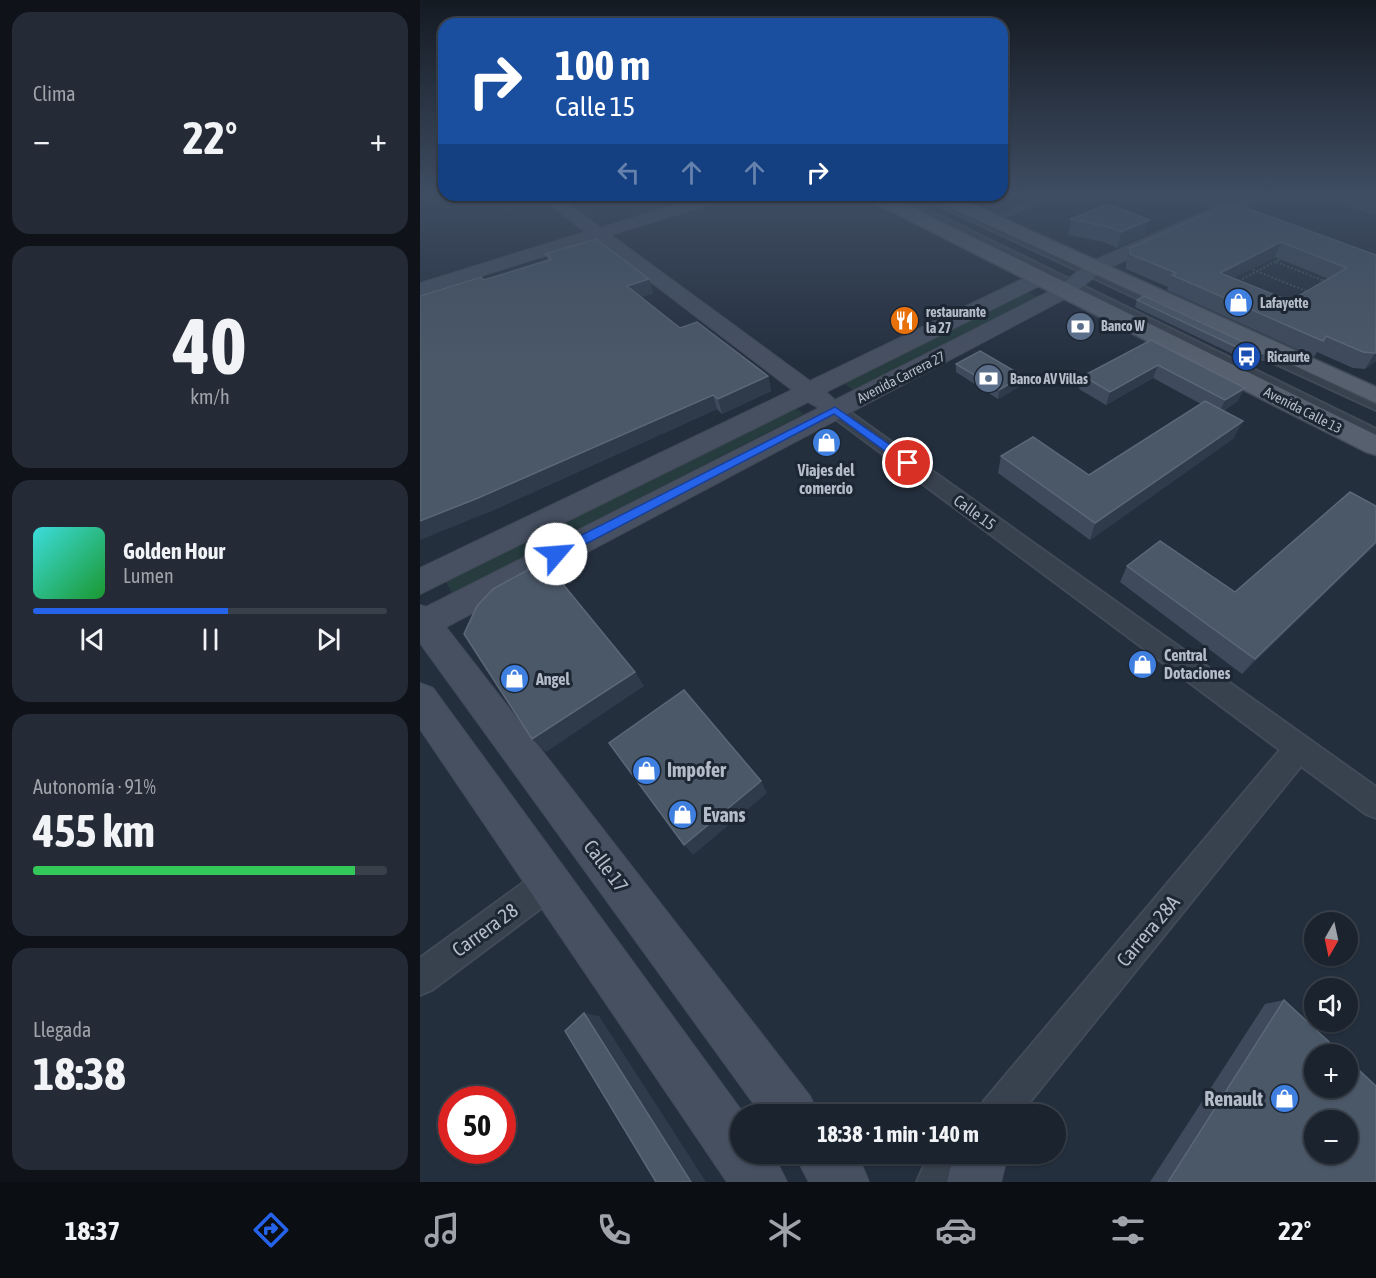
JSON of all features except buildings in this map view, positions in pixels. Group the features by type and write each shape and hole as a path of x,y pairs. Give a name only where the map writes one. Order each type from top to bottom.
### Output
{"main road":[{"name":"Avenida Calle 13","path":"986,251 1040,278 1080,279 1186,309 1375,396"},
{"name":"Avenida Calle 13","path":"1038,251 1080,279 1376,446"}],"street":[{"path":"420,289 542,251"},
{"name":"Calle 15","path":"620,251 1376,804"},
{"name":"Avenida Carrera 27","path":"421,622 835,410 1080,279 1137,251"},
{"name":"Avenida Carrera 27","path":"420,582 1040,278"},
{"name":"Calle 17","path":"421,622 784,1104"},
{"path":"420,699 760,1182"},
{"name":"Carrera 28A","path":"1004,1104 1299,748"},
{"name":"Carrera 28","path":"420,978 549,883"},
{"path":"828,1164 842,1182"},
{"path":"937,1182 953,1164"},
{"path":"974,1182 978,1164"}],"lane":[{"path":"1018,251 1080,279 1163,309"},
{"path":"1027,251 1376,432"},
{"path":"1246,347 1375,396"}],"path":[{"path":"1186,309 1286,257"},
{"path":"1276,262 1331,284 1322,289"},
{"path":"1247,267 1313,294 1303,299"}],"green space":[{"path":"1026,292 1039,297 855,391 843,383"},
{"path":"794,407 804,414 452,593 445,580"}],"place":[{"name":"Lafayette","path":"1239,303"},
{"name":"restaurante la 27","path":"905,320"},
{"name":"Banco W","path":"1080,326"},
{"name":"Ricaurte","path":"1246,357"},
{"name":"Banco AV Villas","path":"989,379"},
{"name":"Viajes del comercio","path":"826,442"},
{"name":"Central Dotaciones","path":"1143,664"},
{"name":"Angel","path":"515,679"},
{"name":"Impofer","path":"646,770"},
{"name":"Evans","path":"682,815"},
{"name":"Renault","path":"1284,1099"}],"route":[{"path":"556,554 835,410 908,463"}]}
